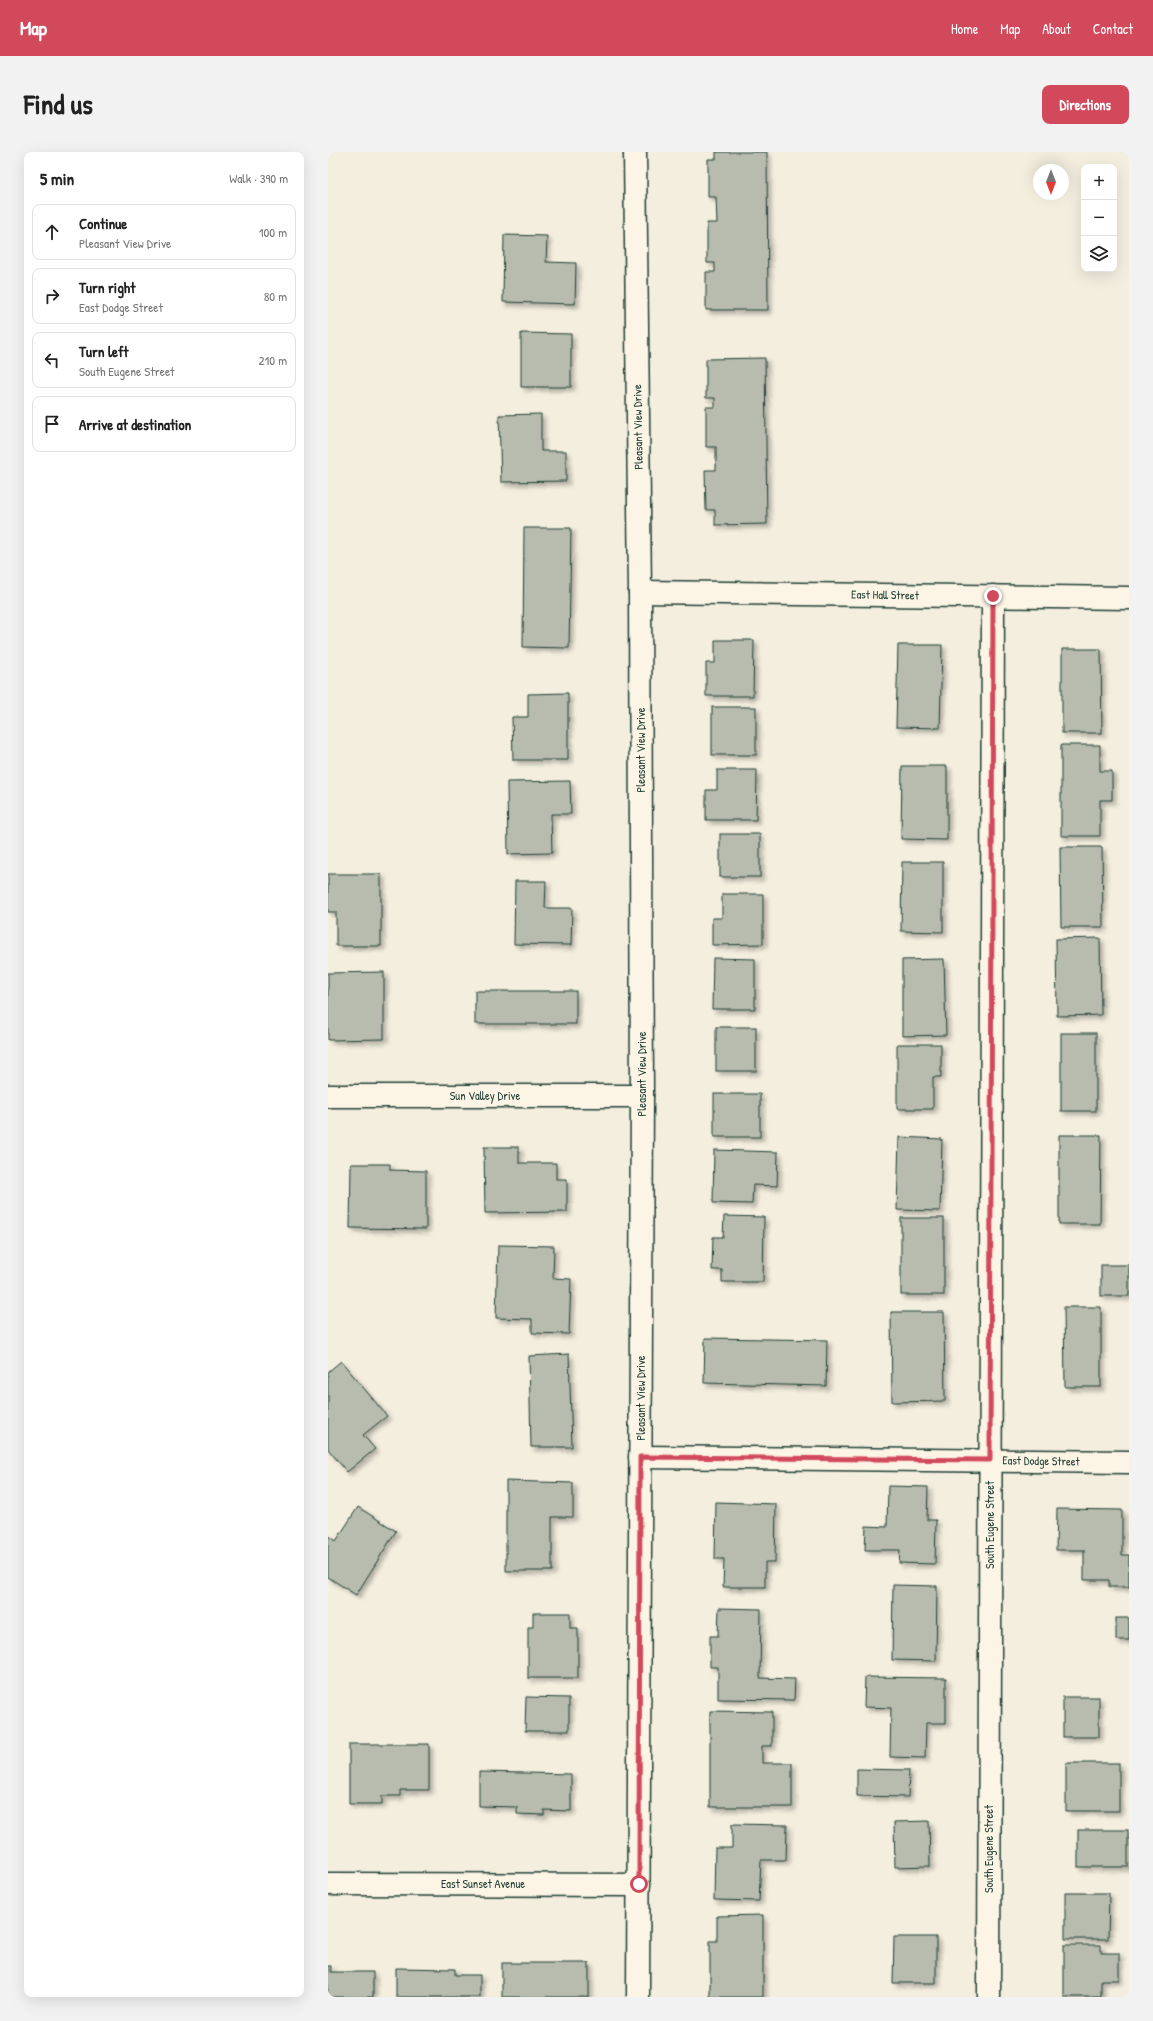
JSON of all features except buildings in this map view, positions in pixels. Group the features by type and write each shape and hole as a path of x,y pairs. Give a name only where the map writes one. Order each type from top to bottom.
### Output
{"street":[{"name":"Pleasant View Drive","path":"635,152 640,592 642,1096 638,1997"},
{"name":"East Hall Street","path":"640,592 1129,598"},
{"name":"South Eugene Street","path":"989,1997 993,596"},
{"name":"Sun Valley Drive","path":"328,1096 642,1096"},
{"name":"East Dodge Street","path":"640,1457 1129,1462"},
{"name":"East Sunset Avenue","path":"328,1884 639,1884"}],"route":[{"path":"639,1884 640,1457 990,1460 993,596"}]}
